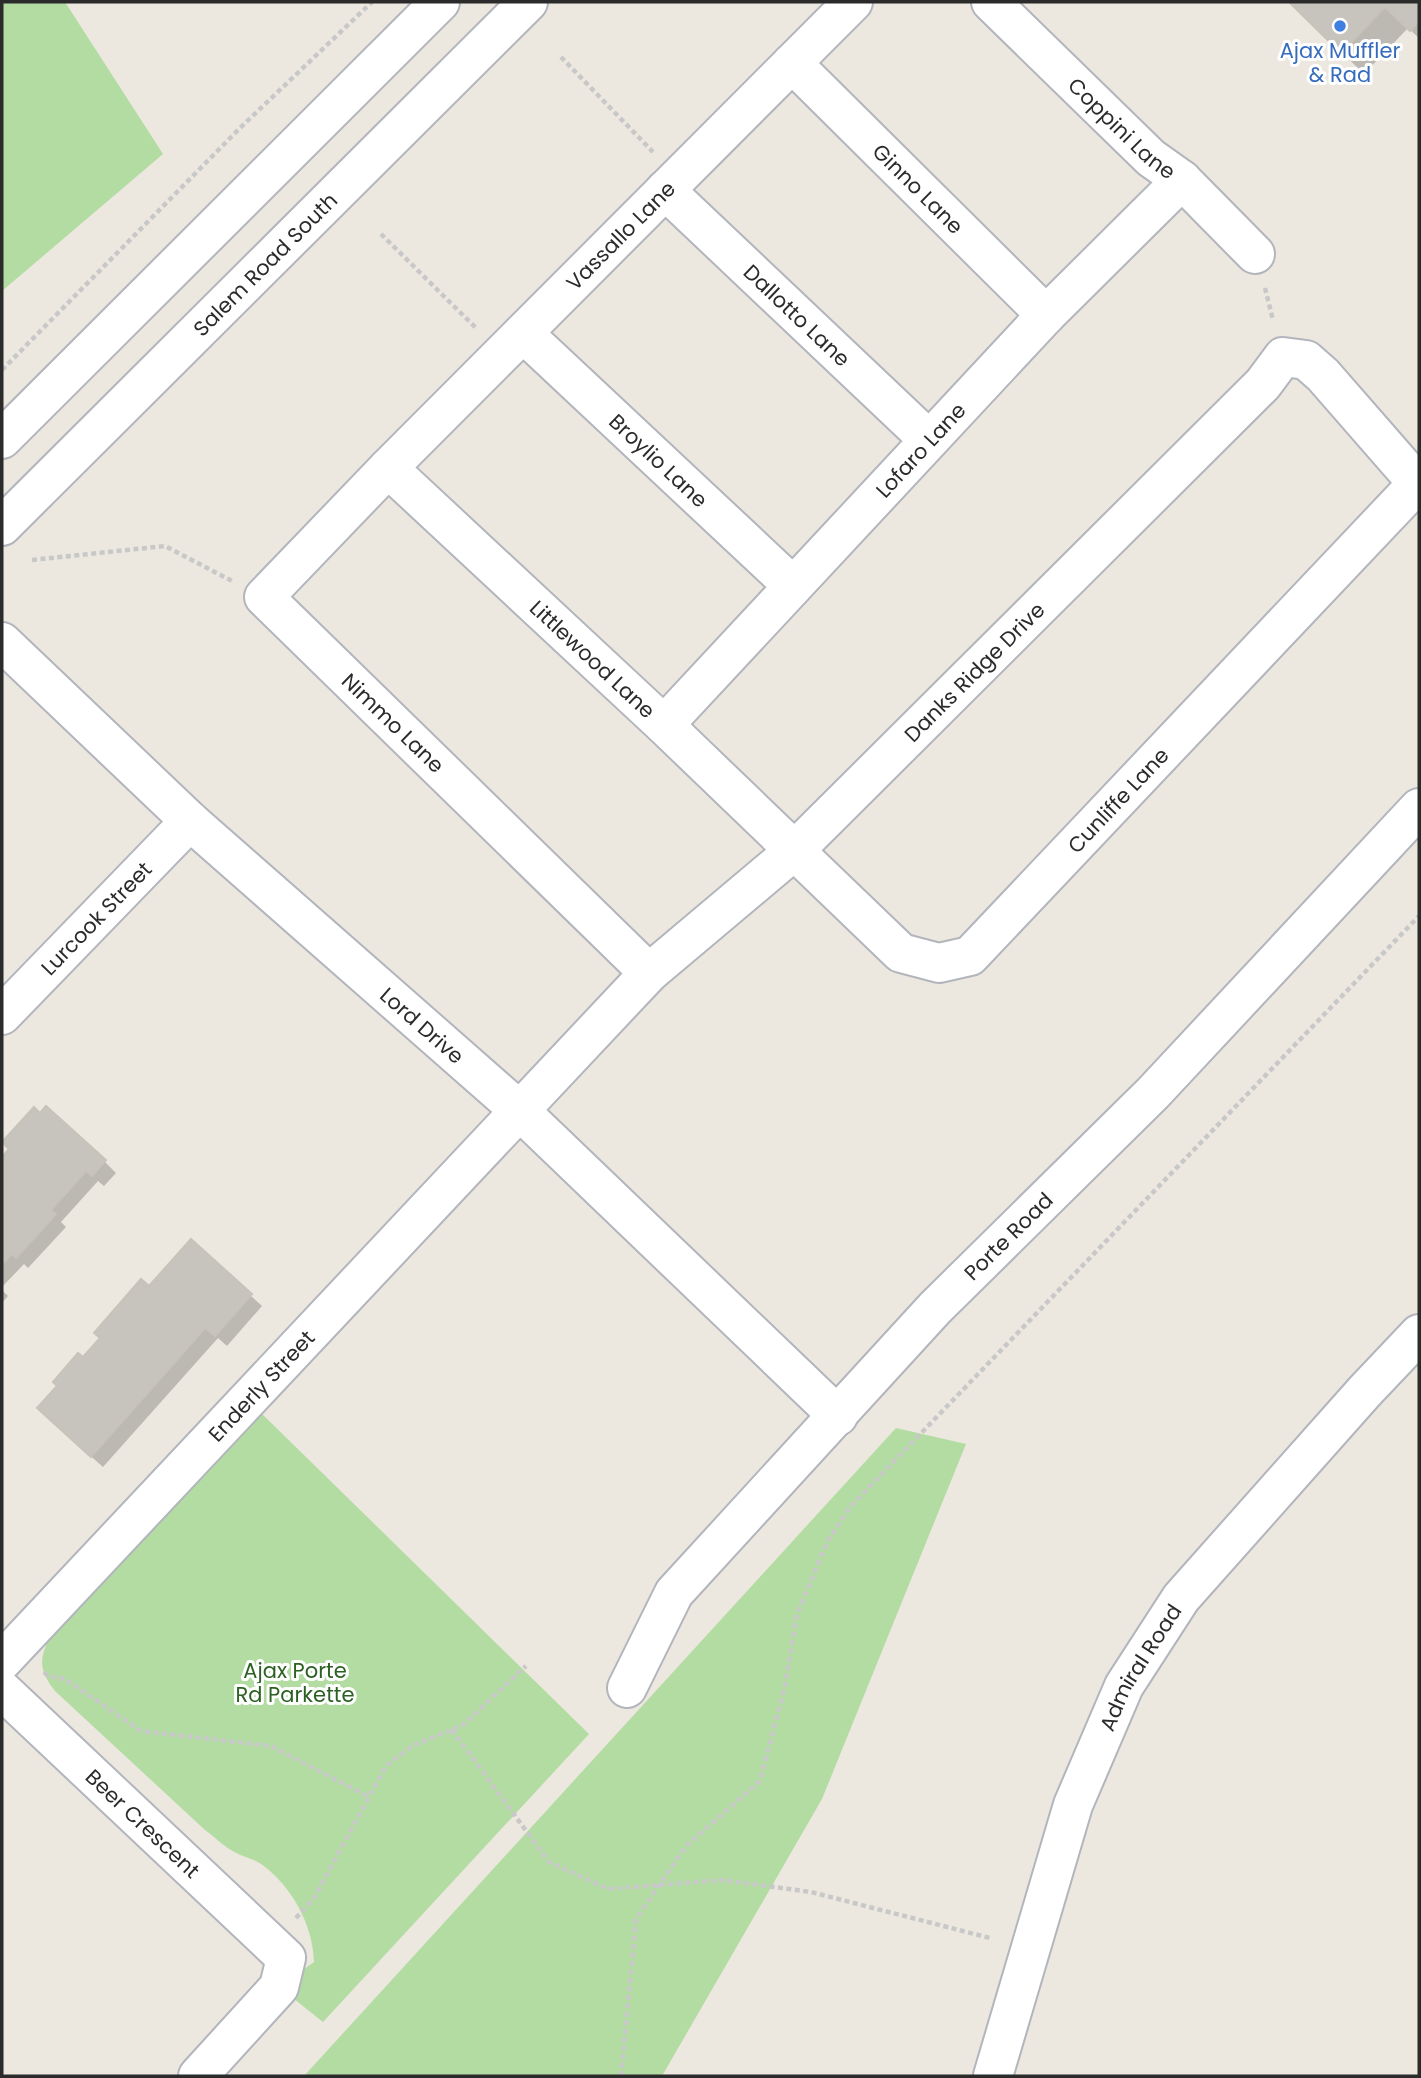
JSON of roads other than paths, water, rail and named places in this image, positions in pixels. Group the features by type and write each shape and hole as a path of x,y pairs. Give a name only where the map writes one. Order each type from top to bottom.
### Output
{"street":[{"path":"2,439 440,2"},
{"name":"Salem Road South","path":"2,526 528,2"},
{"name":"Vassallo Lane","path":"388,468 853,2"},
{"name":"Coppini Lane","path":"991,2 1150,158 1182,180 1255,254"},
{"name":"Ginno Lane","path":"792,63 1046,315"},
{"name":"Lofaro Lane","path":"664,725 1046,315 1182,180"},
{"name":"Dallotto Lane","path":"671,184 929,440"},
{"name":"Broylio Lane","path":"512,343 793,586"},
{"name":"Danks Ridge Drive","path":"520,1111 649,973 795,850 1263,384 1283,357 1306,360 1323,375 1418,485"},
{"name":"Nimmo Lane","path":"388,468 264,597 649,973"},
{"name":"Littlewood Lane","path":"388,468 795,850"},
{"name":"Cunliffe Lane","path":"795,850 901,953 939,963 970,956 1418,485"},
{"name":"Lord Drive","path":"2,642 190,821 520,1111 838,1416"},
{"name":"Porte Road","path":"627,1688 674,1593 935,1308 1153,1093 1419,808"},
{"name":"Lurcook Street","path":"2,1016 190,821"},
{"name":"Enderly Street","path":"9,1653 520,1111"},
{"name":"Admiral Road","path":"993,2076 1073,1805 1124,1686 1181,1598 1419,1334"},
{"name":"Beer Crescent","path":"2,1690 286,1958 279,1987 198,2076"}],"place":[{"name":"Ajax Muffler & Rad","path":"1340,26"}],"park label":[{"name":"Ajax Porte Rd Parkette","path":"295,1682"}]}
